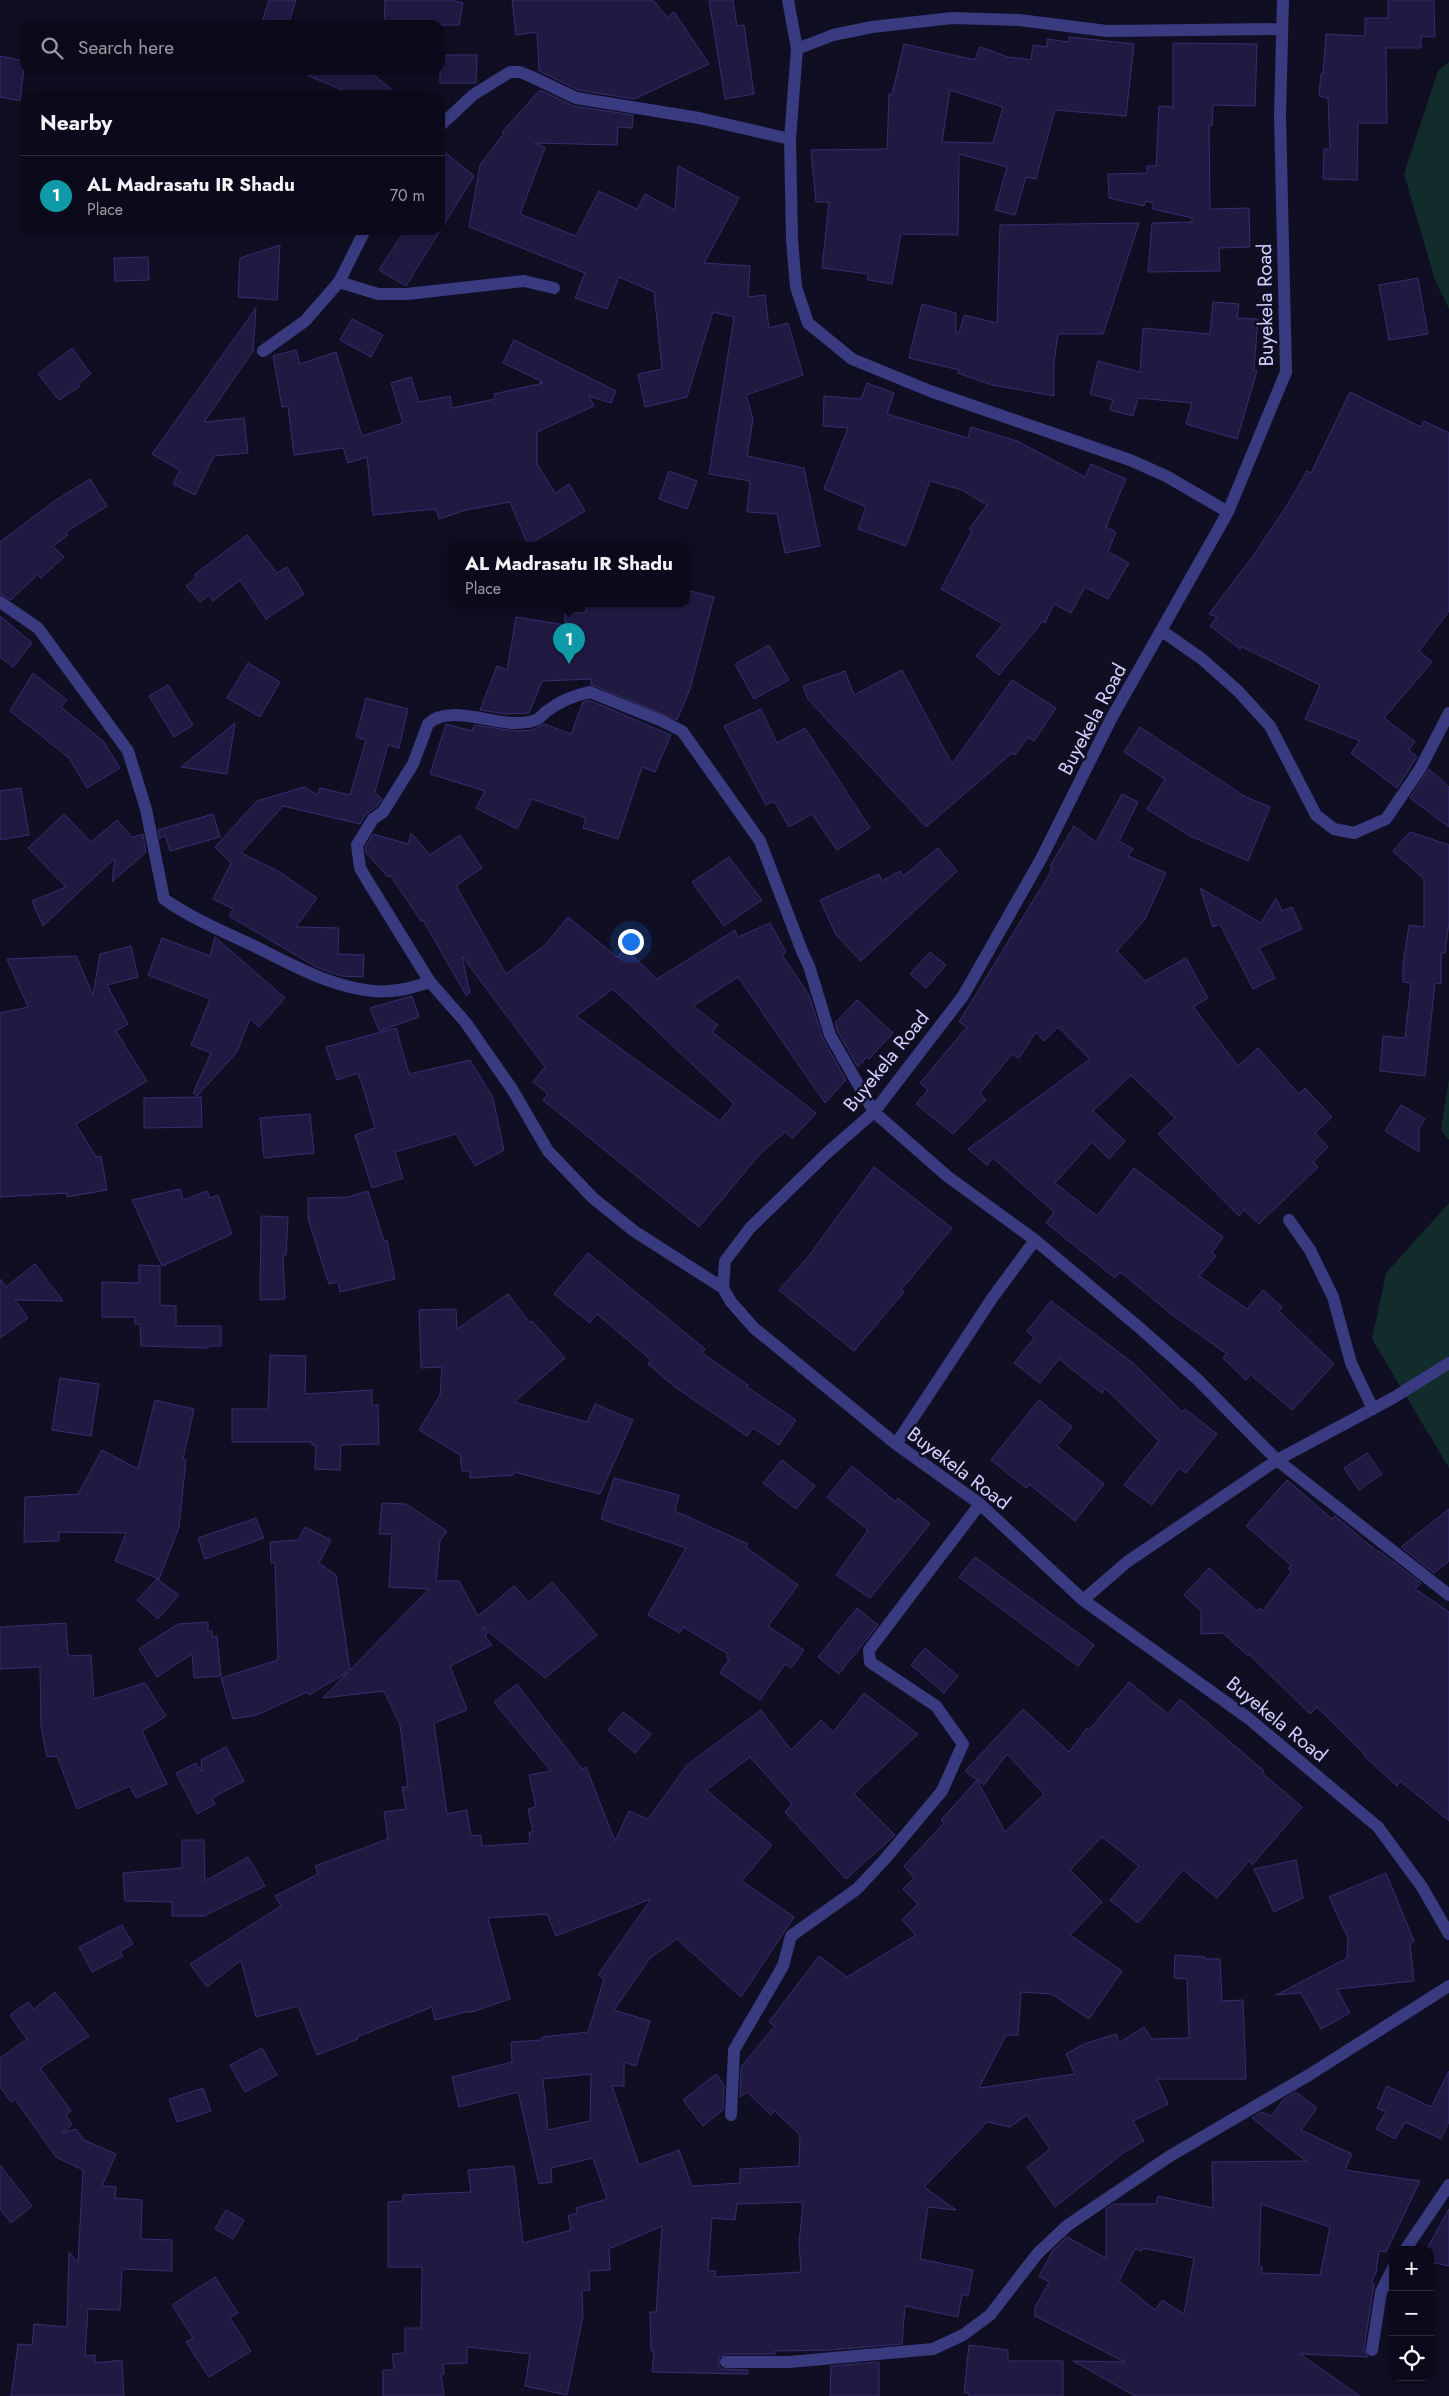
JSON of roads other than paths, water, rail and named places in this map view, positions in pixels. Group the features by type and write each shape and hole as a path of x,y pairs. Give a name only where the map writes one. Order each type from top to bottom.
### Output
{"street":[{"path":"788,0 797,50 790,139 792,240 796,287 808,323 852,359 930,391 1130,460 1166,476 1228,512"},
{"name":"Buyekela Road","path":"1283,0 1280,115 1286,372 1228,512 1111,719 1041,859 963,996 874,1112 827,1153 750,1228 725,1261 723,1288 731,1302 754,1328 896,1444 980,1504 1083,1600 1248,1718 1378,1827 1422,1887 1449,1934"},
{"path":"797,50 833,35 872,27 952,18 1018,20 1107,31 1282,28"},
{"path":"445,121 473,95 510,72 520,72 576,98 699,118 790,139"},
{"path":"263,351 306,321 339,282 362,235"},
{"path":"339,282 378,294 407,294 524,281 554,288"},
{"path":"0,602 38,628 128,751 146,809 164,899 183,912 309,973 343,986 375,991 401,990 430,982"},
{"path":"1162,631 1202,659 1238,691 1270,726 1316,815 1334,829 1354,833 1386,819 1420,769 1449,713"},
{"path":"723,1288 634,1231 580,1184 548,1151 512,1089 466,1023 430,982 366,880 360,868 356,851 357,845 369,824 383,812 413,764 428,724 433,719 448,716 486,718 512,723 529,722 538,719 547,711 580,694 590,692 682,731 760,841 809,966 830,1035 874,1112 947,1176 1035,1240 1198,1379 1277,1460 1449,1595"},
{"path":"1289,1220 1310,1250 1333,1297 1351,1363 1373,1409"},
{"path":"896,1444 993,1297 1035,1240"},
{"path":"1083,1600 1134,1557 1277,1460 1393,1398 1449,1363"},
{"path":"731,2115 734,2050 783,1966 791,1936 857,1889 885,1859 942,1791 963,1744 936,1706 870,1662 868,1650 980,1504"},
{"path":"726,2362 789,2362 933,2349 964,2335 990,2315 1038,2253 1068,2225 1170,2156 1309,2075 1449,1986"},
{"path":"1408,2246 1449,2185"},
{"path":"1372,2350 1382,2292 1389,2277"}],"place":[{"name":"AL Madrasatu IR Shadu","path":"569,664"}]}
